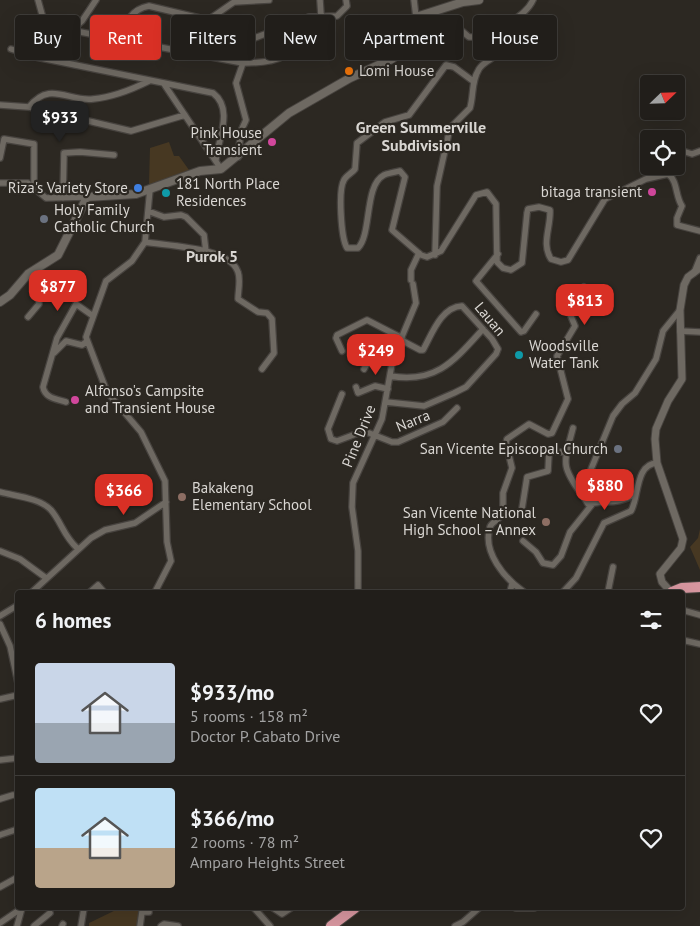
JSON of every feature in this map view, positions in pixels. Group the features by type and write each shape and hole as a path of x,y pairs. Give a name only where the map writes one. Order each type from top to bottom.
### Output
{"highway":[{"path":"678,590 687,587 700,587"},
{"path":"335,923 352,910"}],"main road":[{"path":"422,15 463,2 479,0"},
{"path":"0,302 36,268 58,255 86,197 136,194 200,171 221,170 289,113 350,78 390,60"}],"street":[{"path":"38,0 42,15"},
{"path":"80,23 96,0"},
{"path":"215,15 233,1 268,0"},
{"path":"320,0 320,15"},
{"path":"335,16 347,6 346,0"},
{"path":"414,0 416,15"},
{"path":"520,15 530,8 533,0"},
{"path":"132,15 142,7 150,6 170,9 185,15"},
{"path":"161,47 243,63 273,62 276,60"},
{"path":"11,49 36,57 148,81 206,91 218,97 224,112 216,160"},
{"path":"435,255 437,186 450,128 470,108 473,81 488,60"},
{"path":"238,157 241,131 246,120 236,83 243,63"},
{"path":"473,81 454,67 446,65 409,115 385,122 357,143 355,169 344,180 340,194 343,235 347,248 352,249 363,243 368,208 377,184 385,174 400,171 405,177 392,230 419,253 427,257 435,255 442,250 476,195 487,192 496,204 497,262 503,268 511,270 522,263 527,212 532,207 549,209 547,252 552,260 561,262 568,260 605,199 650,178 670,175 682,208 676,222 682,228 700,231"},
{"path":"28,107 35,99 56,92 91,100 114,96 148,81"},
{"path":"164,84 221,170"},
{"path":"0,105 28,107 123,131 138,130 185,115"},
{"path":"0,158 4,139 34,144 34,187"},
{"path":"685,152 692,154 700,151"},
{"path":"63,198 66,152 114,155"},
{"path":"0,183 28,183 46,198 86,197"},
{"path":"150,189 145,242 132,261 108,277 88,330 86,342 99,364 110,396 141,432 165,481 167,536 171,561 156,590"},
{"path":"148,212 164,217 181,215 186,217 204,236 206,252"},
{"path":"145,242 219,254 236,266 239,274 238,300 258,312 268,314 271,317 274,353 262,369"},
{"name":"Pine Drive","path":"358,590 358,551 352,507 353,483 382,419 393,358 416,303 411,270 419,253"},
{"path":"498,254 476,281 521,332 524,332 536,314"},
{"path":"670,590 662,582 660,574 681,548 683,539 657,463 656,429 668,401 682,379 680,310 684,285 688,277 697,270 700,258"},
{"path":"28,317 39,304 36,268"},
{"path":"521,590 512,584 502,572 489,541 491,524 503,513 502,492 512,468 506,443 507,439 529,424 548,434 556,429 568,399 558,356 575,326 570,314 570,302 577,298 584,287"},
{"path":"66,402 47,396 43,387 57,338 74,306 78,305 93,316"},
{"name":"Lauan","path":"386,402 424,406 454,393 466,387 497,352 495,342 462,306 449,310 437,323 423,350 401,339"},
{"path":"583,496 588,476 613,416 622,404 635,393 656,359 663,331 680,310"},
{"path":"342,351 336,335 367,320 401,339"},
{"path":"390,376 416,378 442,369 483,329"},
{"path":"680,332 700,332"},
{"path":"54,352 66,342 82,345 86,342"},
{"path":"364,369 375,350 393,358"},
{"path":"356,387 358,393 375,386 388,390"},
{"path":"342,394 328,429 331,439 336,441 364,431 374,434"},
{"name":"Narra","path":"374,434 392,442 398,442 443,422 458,408"},
{"path":"573,428 564,458 566,470 588,504 594,502 617,502 634,494"},
{"path":"521,515 527,478 548,471 549,452 566,452"},
{"path":"565,590 576,578 604,523 632,511 634,494 647,465 657,463"},
{"path":"0,492 46,506 56,517 66,538 77,548"},
{"path":"34,590 77,548 91,538 105,530 135,523 166,502"},
{"path":"523,541 536,552 543,563 553,565 561,556 570,532 594,502"},
{"path":"0,552 20,559 46,578"},
{"path":"608,590 612,567"},
{"path":"510,590 512,584"},
{"path":"92,590 96,586 100,586 103,590"},
{"path":"0,616 15,607"},
{"path":"685,611 700,615"},
{"path":"0,624 10,646 15,669"},
{"path":"685,641 700,644"},
{"path":"0,699 15,696"},
{"path":"0,760 15,758"},
{"path":"0,799 13,796"},
{"path":"0,835 15,830"},
{"path":"0,887 15,879"},
{"path":"0,923 19,910"},
{"path":"17,926 21,910"},
{"path":"81,926 84,910"},
{"path":"140,926 145,910"},
{"path":"256,910 270,926"},
{"path":"276,910 282,914 288,910"},
{"path":"335,923 345,910"},
{"path":"455,926 464,922 476,910"},
{"path":"34,926 50,913"},
{"path":"161,926 164,924 178,926"}],"shaded area":[{"path":"169,142 174,156 179,156 189,170 149,185 150,148"},
{"path":"50,272 53,280 43,285 40,277"},
{"path":"700,529 700,570 690,547 698,538"},
{"path":"116,910 143,910 140,926 89,926 89,923"}],"place":[{"name":"Lomi House","path":"349,71"},
{"name":"Pink House Transient","path":"272,142"},
{"name":"Riza's Variety Store","path":"138,188"},
{"name":"bitaga transient","path":"652,192"},
{"name":"181 North Place Residences","path":"166,193"},
{"name":"Holy Family Catholic Church","path":"44,219"},
{"name":"Woodsville Water Tank","path":"519,355"},
{"name":"Alfonso's Campsite and Transient House","path":"75,400"},
{"name":"San Vicente Episcopal Church","path":"618,449"},
{"name":"Bakakeng Elementary School","path":"182,497"},
{"name":"San Vicente National High School – Annex","path":"546,522"}],"district":[{"name":"Green Summerville Subdivision","path":"421,136"},
{"name":"Purok 5","path":"212,256"}]}
